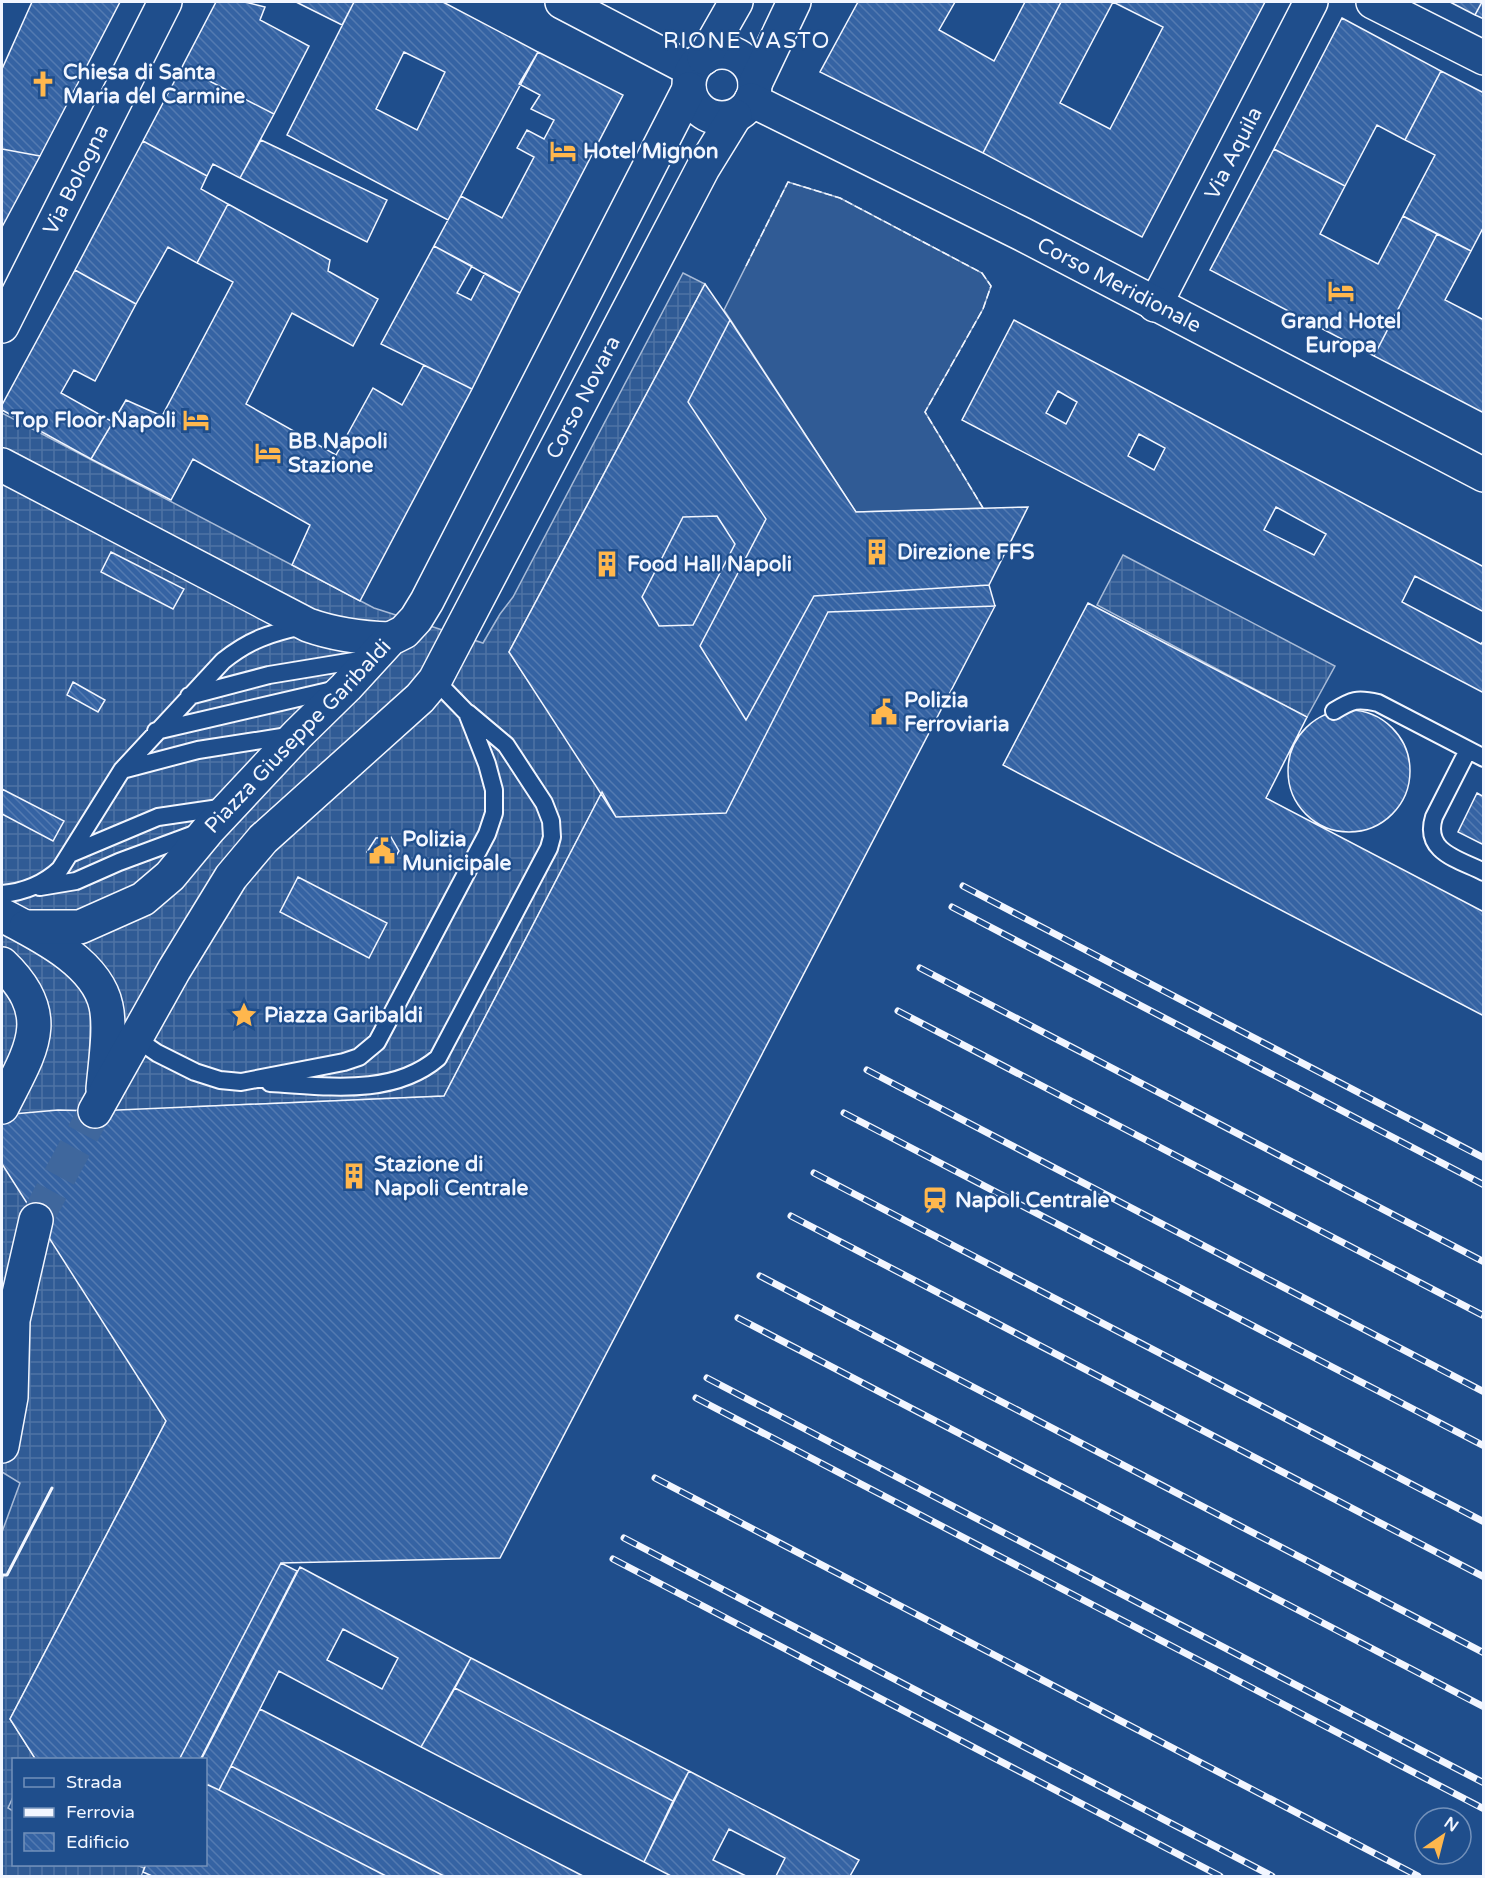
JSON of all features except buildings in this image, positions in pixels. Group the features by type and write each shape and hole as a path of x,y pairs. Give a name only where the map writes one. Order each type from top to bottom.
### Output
{"main road":[{"name":"Via Bologna","path":"2,326 165,2"},
{"path":"562,2 695,72"},
{"path":"381,648 404,632 427,601 695,72 736,2"},
{"name":"Corso Novara","path":"435,680 703,168 747,100 794,2"},
{"name":"Via Aquila","path":"1155,304 1311,2"},
{"path":"1373,2 1484,58"},
{"path":"713,53 733,54 742,58 748,66 747,100 725,118 714,118 697,107 695,72 713,53"},
{"name":"Corso Meridionale","path":"747,100 1022,234 1484,475"},
{"name":"Piazza Giuseppe Garibaldi","path":"2,465 308,625 358,638 381,648 219,818 170,876 143,898 80,927 14,921"},
{"name":"Piazza Giuseppe Garibaldi","path":"14,921 76,960 92,975 101,990 106,1007 106,1040 99,1104 198,929 231,877 262,839 420,698 435,680"},
{"path":"2,964 24,989 32,1010 34,1031 26,1060 2,1107"},
{"path":"2,1446 11,1397 13,1320 36,1220"}],"lane":[{"path":"27,889 51,878 70,854 122,770 223,661 241,646 259,638 308,625"},
{"path":"189,696 381,648"},
{"path":"106,1007 135,1039 195,1072 220,1080 325,1086 374,1085 398,1080 424,1070 438,1058 549,848 552,837 551,821 544,803 506,746 467,713 435,680"},
{"path":"156,731 346,687"},
{"path":"1334,711 1350,701 1362,699 1378,703 1484,758"},
{"path":"241,1082 344,1062 359,1057 377,1042 487,834 494,813 494,790 487,764 467,713"},
{"path":"122,770 198,750 298,734"},
{"path":"1468,750 1430,828 1432,840 1440,849 1484,872"},
{"path":"70,854 158,817 219,818"},
{"path":"2,894 76,881 219,818"}],"shaded area":[{"path":"788,182 840,198 982,273 991,286 983,309 925,412 983,508 856,512 724,310"},
{"name":"Piazza Garibaldi","path":"683,273 705,284 509,652 602,792 444,1096 188,1107 166,1421 10,1719 35,1758 12,1758 12,1799 8,1808 12,1810 12,1866 139,1866 144,1868 141,1876 2,1876 2,1532 20,1483 2,1472 2,413 374,608 483,643 513,597"},
{"path":"1123,555 1335,666 1307,717 1097,605"}],"tunnel":[{"path":"36,1220 95,1111"}],"railway":[{"path":"963,886 1484,1158"},
{"path":"952,907 1484,1185"},
{"path":"920,968 1484,1262"},
{"path":"898,1011 1484,1316"},
{"path":"867,1070 1484,1392"},
{"path":"844,1113 1484,1446"},
{"path":"814,1173 1484,1522"},
{"path":"791,1216 1484,1577"},
{"path":"760,1276 1484,1653"},
{"path":"738,1318 1484,1707"},
{"path":"707,1378 1484,1783"},
{"path":"696,1398 1484,1809"},
{"path":"655,1478 1418,1876"},
{"path":"624,1538 1272,1876"},
{"path":"613,1559 1220,1876"}],"fence":[{"path":"746,266 788,182 840,198 982,273 991,286 983,309 925,412 983,508"}],"wall":[{"path":"2,1577 2,1575 7,1575 52,1488"}],"place":[{"name":"Chiesa di Santa Maria del Carmine","path":"43,84"},
{"name":"Hotel Mignon","path":"563,151"},
{"name":"Grand Hotel Europa","path":"1341,291"},
{"name":"Top Floor Napoli","path":"196,420"},
{"name":"BB Napoli Stazione","path":"268,453"},
{"name":"Direzione FFS","path":"877,552"},
{"name":"Food Hall Napoli","path":"607,564"},
{"name":"Polizia Ferroviaria","path":"884,712"},
{"name":"Polizia Municipale","path":"382,851"},
{"name":"Piazza Garibaldi","path":"244,1015"},
{"name":"Stazione di Napoli Centrale","path":"354,1176"},
{"name":"Napoli Centrale","path":"935,1200"}],"district":[{"name":"RIONE VASTO","path":"747,40"}]}
